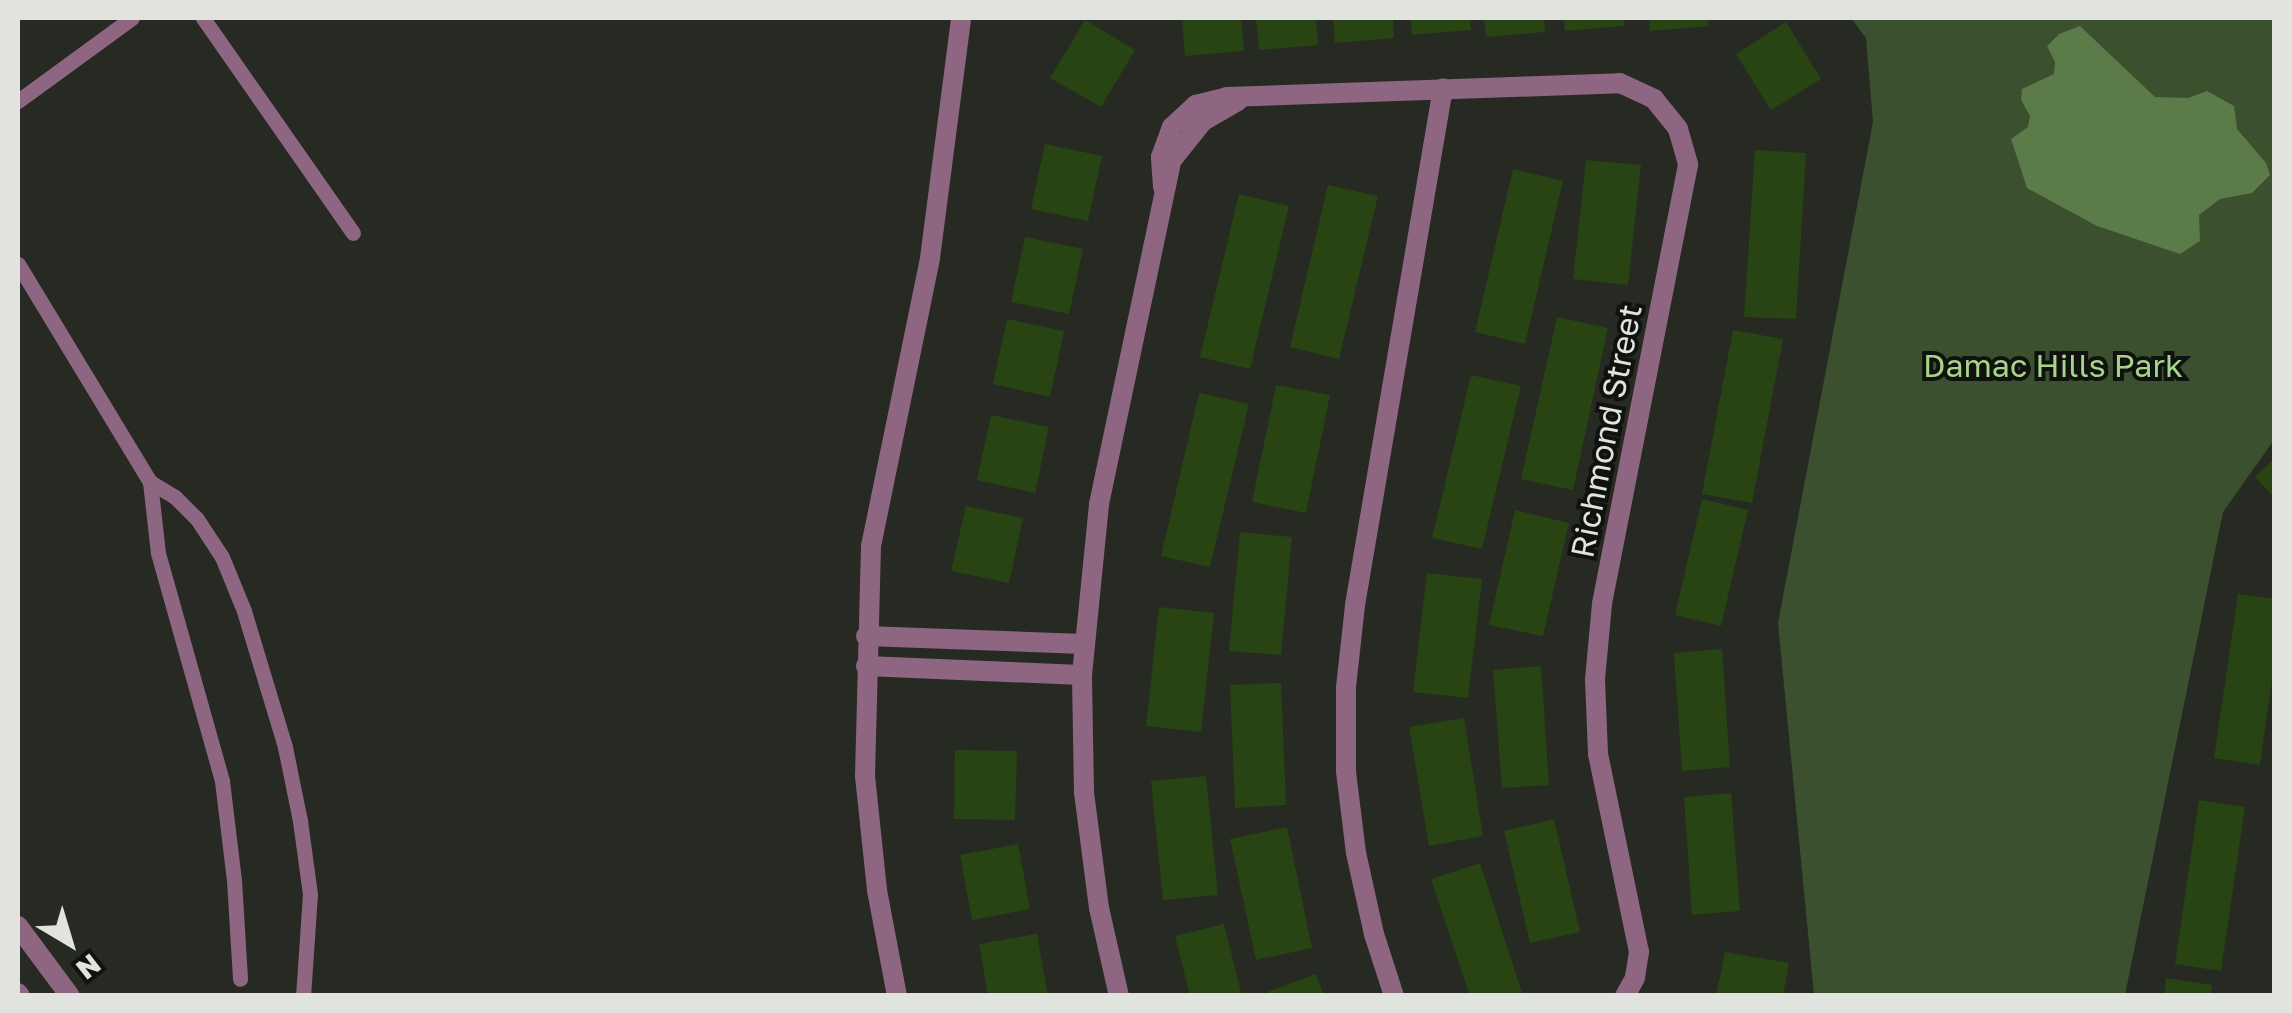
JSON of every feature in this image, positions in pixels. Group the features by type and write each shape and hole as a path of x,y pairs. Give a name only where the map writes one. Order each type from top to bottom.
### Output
{"street":[{"path":"897,996 877,890 865,776 866,636 872,546 930,258 961,18"},
{"name":"Richmond Street","path":"1119,996 1099,908 1084,792 1082,675 1098,504 1163,187 1172,161 1190,133 1217,111 1249,98 1620,83 1654,99 1678,129 1688,165 1602,604 1595,679 1598,754 1638,952 1634,978 1625,996"},
{"path":"1394,996 1374,934 1356,853 1346,770 1346,688 1354,605 1442,88"},
{"path":"866,636 1084,644"},
{"path":"866,666 1082,675"},
{"path":"18,926 70,996"}],"lane":[{"path":"18,101 132,18"},
{"path":"203,18 354,234"},
{"path":"18,264 150,482 186,508 222,557 264,671 300,820 310,894 302,996"},
{"path":"150,482 158,553 222,780 240,980"}],"green space":[{"name":"Damac Hills Park","path":"1851,18 2274,18 2274,440 2223,512 2125,995 1814,995 1778,623 1873,122 1866,38"}],"shaded area":[{"path":"2080,26 2155,97 2188,98 2207,91 2234,106 2237,129 2266,163 2270,175 2252,193 2220,199 2199,215 2200,241 2180,254 2097,226 2027,188 2011,139 2028,127 2030,116 2021,100 2022,89 2054,74 2055,62 2047,46 2059,34"}],"building":[{"path":"1182,18 1241,18 1244,51 1185,56"},
{"path":"1256,18 1316,18 1318,45 1259,50"},
{"path":"1333,18 1393,18 1394,38 1335,43"},
{"path":"1411,18 1470,18 1471,30 1412,35"},
{"path":"1484,18 1544,18 1545,32 1486,37"},
{"path":"1564,18 1624,18 1624,26 1565,31"},
{"path":"1649,18 1708,18 1709,26 1650,31"},
{"path":"1085,20 1135,50 1101,107 1050,78"},
{"path":"1786,22 1821,79 1771,110 1736,54"},
{"path":"1045,144 1102,156 1088,221 1031,209"},
{"path":"1755,150 1806,153 1796,319 1744,317"},
{"path":"1586,160 1641,165 1628,285 1573,279"},
{"path":"1513,169 1563,181 1525,344 1475,332"},
{"path":"1328,185 1378,196 1339,359 1290,347"},
{"path":"1239,194 1289,206 1250,369 1200,357"},
{"path":"1025,237 1083,249 1069,314 1011,302"},
{"path":"1557,317 1608,328 1573,490 1521,479"},
{"path":"1007,319 1064,331 1050,397 993,384"},
{"path":"1733,330 1783,339 1752,503 1702,494"},
{"path":"1471,375 1521,386 1482,549 1432,538"},
{"path":"1276,385 1330,395 1306,513 1252,502"},
{"path":"1199,393 1249,404 1210,567 1161,556"},
{"path":"991,415 1049,427 1035,493 977,480"},
{"path":"2274,459 2274,497 2255,477"},
{"path":"1702,499 1748,510 1721,626 1675,615"},
{"path":"966,506 1023,518 1009,583 951,571"},
{"path":"1515,510 1569,523 1543,636 1489,625"},
{"path":"1240,532 1292,537 1281,655 1229,651"},
{"path":"1427,573 1482,579 1468,698 1413,692"},
{"path":"2238,594 2274,599 2274,664 2260,765 2214,758"},
{"path":"1159,607 1214,613 1201,732 1146,726"},
{"path":"1722,649 1730,767 1682,771 1674,653"},
{"path":"1541,666 1549,785 1502,788 1493,670"},
{"path":"1281,683 1286,805 1235,808 1230,685"},
{"path":"1464,718 1483,836 1429,846 1409,727"},
{"path":"955,750 1017,751 1015,820 954,819"},
{"path":"1206,776 1218,895 1163,900 1151,781"},
{"path":"1731,793 1740,911 1692,915 1684,797"},
{"path":"2199,800 2245,807 2221,971 2175,964"},
{"path":"1554,819 1580,932 1530,943 1504,831"},
{"path":"1287,827 1312,948 1256,960 1230,839"},
{"path":"1018,844 1030,909 972,920 960,855"},
{"path":"1480,863 1523,996 1470,996 1431,879"},
{"path":"1224,924 1242,996 1190,996 1175,936"},
{"path":"1037,934 1048,996 988,996 979,944"},
{"path":"1725,952 1789,963 1783,996 1716,996"},
{"path":"1316,974 1324,996 1268,996 1267,992"},
{"path":"2166,978 2212,985 2211,996 2164,996"}]}
